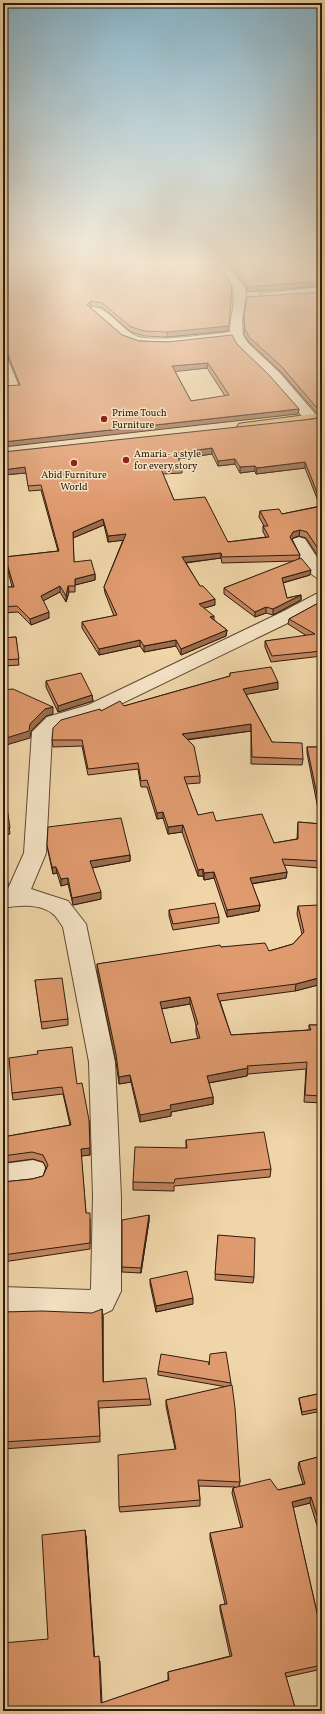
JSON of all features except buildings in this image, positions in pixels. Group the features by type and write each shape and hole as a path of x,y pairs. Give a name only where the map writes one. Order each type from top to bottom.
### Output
{"highway":[{"path":"229,428 317,418"}],"street":[{"path":"242,344 317,418"},
{"path":"299,542 312,564 322,575"},
{"path":"3,1301 93,1305 101,1300 106,1291 107,1197 102,1062 74,924 60,907 35,898 10,898 35,853 42,732 54,721 96,709 290,616 322,598"},
{"path":"3,1176 33,1172"}],"place":[{"name":"Prime Touch Furniture","path":"104,419"},
{"name":"Amaria- a style for every story","path":"126,460"},
{"name":"Abid Furniture World","path":"74,463"}]}
